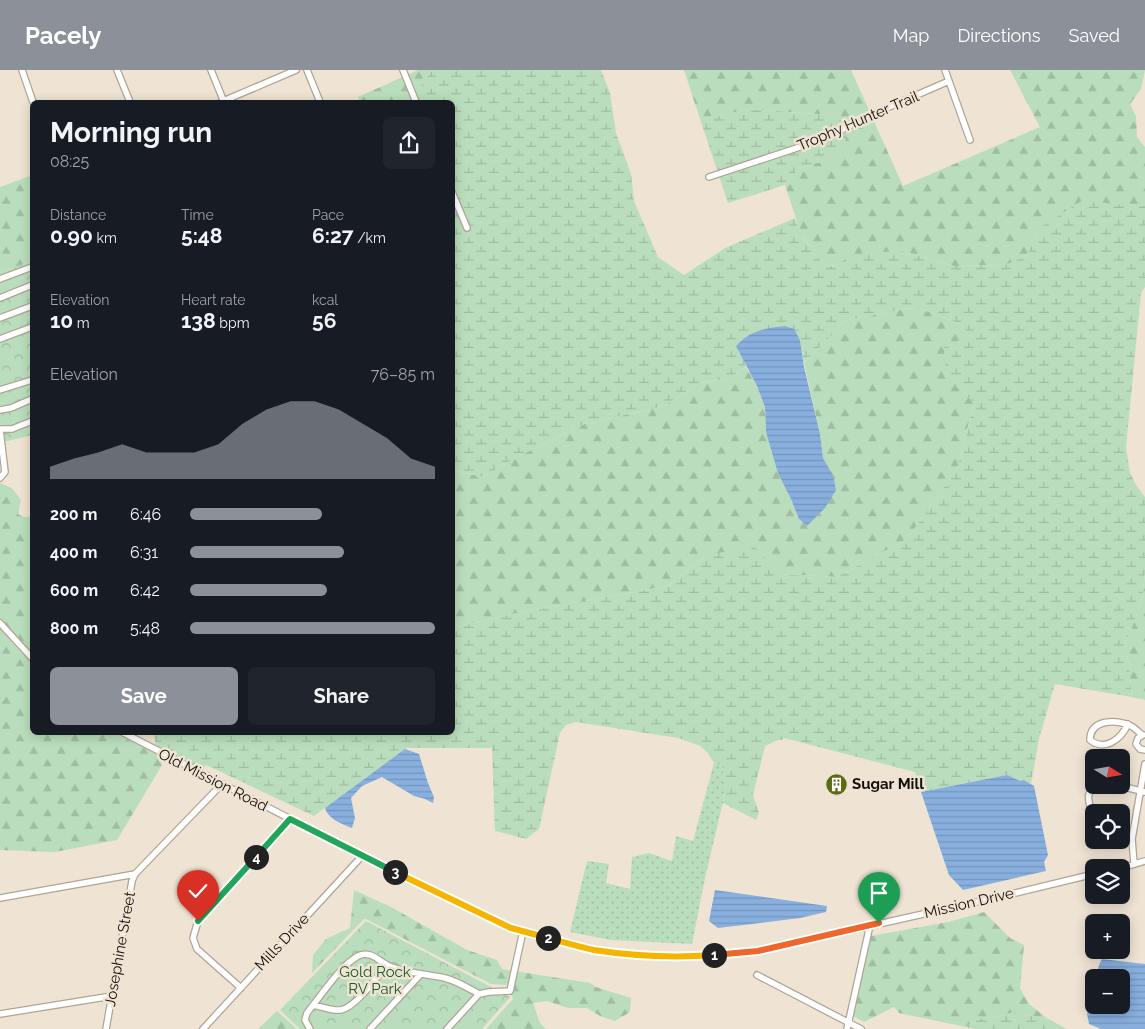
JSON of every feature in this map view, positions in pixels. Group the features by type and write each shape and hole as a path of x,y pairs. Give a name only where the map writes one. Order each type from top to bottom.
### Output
{"street":[{"path":"22,70 32,100"},
{"path":"117,70 129,100"},
{"path":"211,70 222,100"},
{"path":"228,100 296,70"},
{"path":"307,70 319,100"},
{"path":"403,70 415,100"},
{"path":"945,70 970,140"},
{"name":"Trophy Hunter Trail","path":"709,177 824,139 866,117 950,81"},
{"path":"455,199 467,228"},
{"path":"0,279 30,268"},
{"path":"0,298 30,286"},
{"path":"0,318 30,307"},
{"path":"0,339 30,328"},
{"path":"0,390 30,381"},
{"path":"0,410 11,408 30,400"},
{"path":"0,478 4,472 0,429 12,429 30,422"},
{"path":"0,623 30,656"},
{"path":"1128,724 1122,735 1110,743 1099,745 1090,740 1092,731 1102,722 1112,721 1128,724 1143,735 1138,738 1136,744 1138,748 1145,750"},
{"name":"Old Mission Road","path":"128,735 362,856 511,928 592,950 637,955"},
{"path":"1134,864 1132,839 1143,791 1145,764"},
{"name":"Josephine Street","path":"106,1029 132,881 135,874 222,784"},
{"path":"1130,788 1143,791"},
{"path":"241,988 197,949 193,938 198,921 290,819"},
{"name":"Mills Drive","path":"203,1029 362,856"},
{"path":"1130,865 1145,861"},
{"path":"0,898 135,874"},
{"name":"Mission Drive","path":"637,955 694,957 758,951 1085,876"},
{"path":"848,1026 870,925"},
{"path":"447,1029 479,994 510,991 523,931"},
{"path":"310,1029 305,1020 307,1013 344,968 356,957 364,954 373,956 387,965 420,975 446,978 479,994"},
{"path":"314,1005 340,1010 348,1008 387,965"},
{"path":"370,1029 420,975"},
{"path":"757,975 848,1026 860,1029"},
{"path":"0,1014 112,996"}],"green space":[{"path":"418,70 432,70 419,88 417,100 359,100 358,97"},
{"path":"432,70 601,70 610,93 616,133 631,174 634,201 658,257 684,275 725,248 795,218 808,244 826,267 868,253 902,251 954,266 1006,265 1027,255 1039,228 1083,200 1145,206 1145,287 1141,293 1126,447 1130,473 1145,497 1145,572 1142,601 1125,645 1132,697 1055,684 1039,739 1031,784 1007,775 921,792 915,772 784,738 765,746 753,795 759,813 756,820 723,803 726,789 722,765 714,763 707,752 700,746 678,738 576,722 566,725 560,733 539,829 526,839 495,831 492,748 407,748 314,816 206,765 202,771 156,747 154,735 455,735 455,628 507,615 667,586 708,555 754,546 781,574 837,577 907,539 957,469 974,403 945,371 944,347 969,336 961,324 916,307 843,321 804,363 800,340 745,364 746,367 727,379 699,383 664,406 576,426 483,477 455,470 455,100 417,100 419,88"},
{"path":"684,70 851,70 903,186 1040,127 1010,70 1145,70 1141,89 1130,104 1136,116 1137,137 1145,147 1145,206 1130,206 1039,228 1027,255 1006,265 954,266 902,251 826,267 815,255 800,231 785,185 799,168 830,159 845,122 829,115 748,109 700,119"},
{"path":"748,109 829,115 845,122 846,143 830,159 799,168 785,185 728,203 700,119"},
{"path":"30,176 30,262 0,273 0,187"},
{"path":"30,262 30,436 0,443 0,273"},
{"path":"916,307 961,324 969,336 959,342 945,371 974,403 957,469 907,539 837,577 781,574 708,555 667,586 507,615 455,628 455,471 483,477 576,426 664,406 699,383 727,379 746,367 757,386 765,407 766,432 791,499 799,519 807,526 813,519 833,475 823,458 820,434 804,363 843,321"},
{"path":"0,483 12,488 21,500 18,514 24,517 30,516 30,652 0,619"},
{"path":"1145,572 1145,700 1132,697 1125,645 1142,601"},
{"path":"0,628 30,660 30,735 119,735 158,755 162,765 117,840 55,852 0,850"},
{"path":"714,763 722,765 726,789 692,944 611,940 570,932 587,861 609,864 606,883 630,889 632,857 649,853 672,861 676,836 693,841"},
{"path":"354,890 391,907 467,950 497,960 502,969 590,983 596,987 631,998 630,1012 615,1021 600,1016 587,1008 568,1008 547,1001 533,1003 540,1023 546,1029 486,1029 513,999 509,993 508,985 491,984 366,919 312,973 313,955 326,939 350,928"},
{"path":"984,912 1010,938 1024,945 1020,988 1029,1004 1048,1019 1013,1012 977,1019 966,1027 899,1013 894,1007 864,1022 853,1016 866,937 948,922"},
{"name":"Gold Rock RV Park","path":"366,921 510,997 482,1029 300,1029 280,1010"},
{"path":"277,1011 297,1029 258,1029"},
{"path":"1013,1012 1048,1019 1067,1029 976,1029 966,1027 977,1019"}],"water":[{"path":"785,326 794,329 800,340 804,367 820,434 823,458 833,475 836,490 825,508 807,526 799,519 778,473 766,432 765,407 757,386 736,346 758,331"},
{"path":"405,749 419,754 434,797 433,803 414,796 382,777 362,786 351,798 355,818 352,828 336,821 329,815 325,808"},
{"path":"1007,775 1020,781 1024,780 1034,786 1048,855 1044,862 1046,871 963,890 949,875 921,792"},
{"path":"715,890 827,906 826,912 800,918 718,928 709,921"},
{"path":"1102,959 1145,964 1145,1029 1101,1029 1089,1024 1087,1014 1130,1014 1130,969 1098,969"}],"place":[{"name":"Sugar Mill","path":"836,784"}],"route":[{"path":"198,921 290,819 511,928 592,950 637,955 694,957 758,951 879,923"}]}
